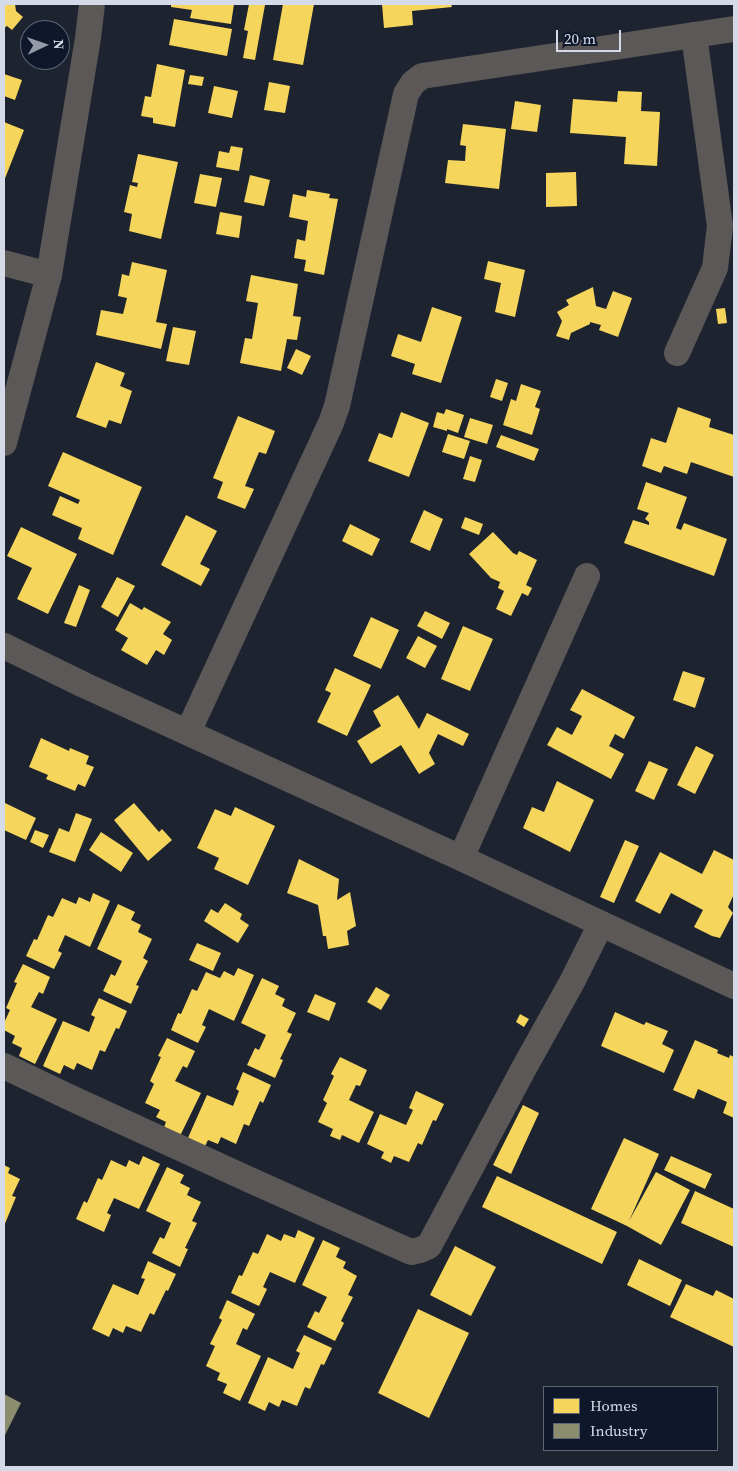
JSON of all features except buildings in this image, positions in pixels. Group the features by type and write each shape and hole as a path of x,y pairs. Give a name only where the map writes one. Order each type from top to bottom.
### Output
{"street":[{"path":"4,443 49,276 92,4"},
{"path":"188,732 331,423 339,396 406,94 413,82 422,76 734,29"},
{"path":"677,352 715,268 720,226 694,35"},
{"path":"4,263 49,276"},
{"path":"460,858 587,576"},
{"path":"4,646 84,685 734,986"},
{"path":"4,1066 151,1135 410,1252 420,1250 429,1246 572,982 601,924"}]}
